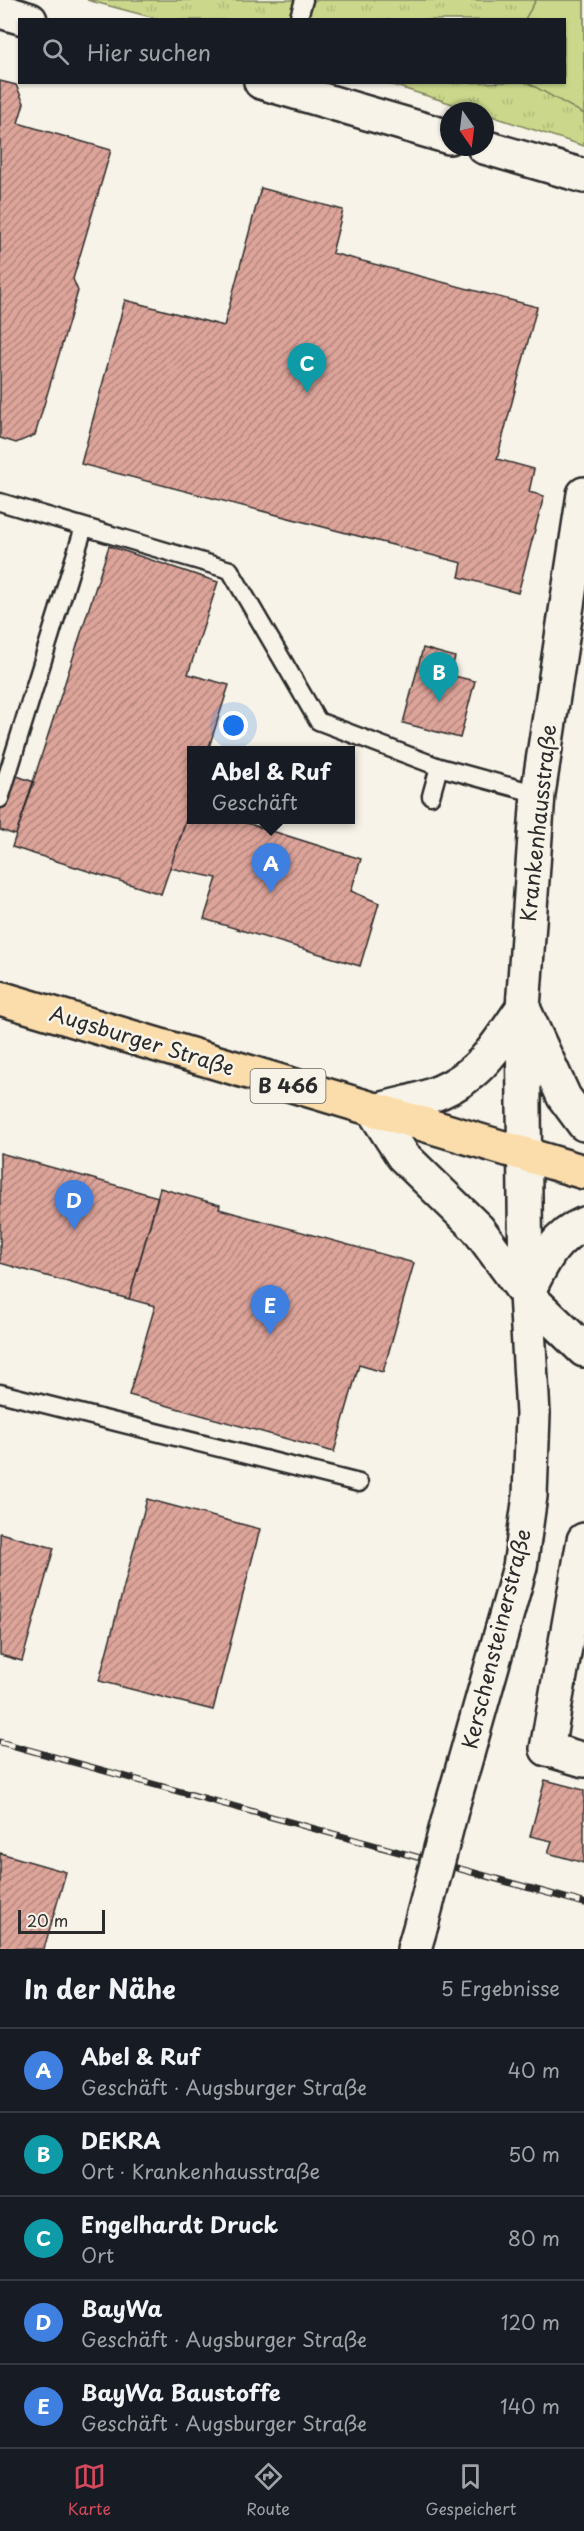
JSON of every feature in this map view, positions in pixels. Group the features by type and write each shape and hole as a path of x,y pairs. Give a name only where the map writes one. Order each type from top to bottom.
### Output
{"main road":[{"name":"Augsburger Straße","path":"0,998 584,1172"}],"street":[{"path":"0,11 23,18"},
{"path":"280,85 440,134"},
{"path":"494,150 584,176"},
{"name":"Krankenhausstraße","path":"525,1155 523,1008 538,794 584,494"},
{"path":"584,1125 564,1096 523,1008 485,1059 460,1082 416,1101 374,1111 403,1156 478,1229 526,1294 584,1350"},
{"path":"525,1155 526,1294"},
{"path":"526,1294 553,1246 565,1234 584,1224"},
{"name":"Kerschensteinerstraße","path":"418,1937 453,1803 520,1567 526,1534 533,1414 526,1294"},
{"path":"584,1540 547,1749 584,1760"}],"lane":[{"path":"299,18 304,0"},
{"path":"0,502 230,570 318,721 439,767 538,794"},
{"path":"0,799 84,527"},
{"path":"431,796 439,767"},
{"path":"0,1393 359,1483"}],"green space":[{"path":"87,0 584,0 584,146 494,117 494,102 446,102 389,84 566,84 566,18 154,18"},
{"path":"536,0 584,0 584,114 530,84 566,84 566,18 526,18"}],"building":[{"path":"0,81 16,85 24,103 18,123 111,150 73,279 78,291 35,435 16,443 0,438"},
{"path":"261,188 343,210 332,253 537,307 497,459 534,469 529,492 544,496 518,593 459,577 462,563 81,464 125,300 224,326"},
{"path":"109,546 218,582 188,674 229,685 209,746 187,746 187,819 161,894 12,847"},
{"path":"423,648 455,657 450,675 475,681 460,738 403,723"},
{"path":"0,770 34,782 16,835 0,830"},
{"path":"187,817 187,824 250,824 361,859 351,891 379,903 360,966 204,919 217,878 170,868"},
{"path":"0,1153 158,1197 129,1299 0,1263"},
{"path":"160,1188 220,1205 219,1209 414,1263 383,1372 359,1365 334,1452 129,1395 155,1306 129,1299"},
{"path":"147,1499 260,1529 213,1710 99,1681"},
{"path":"0,1533 54,1548 22,1661 0,1655"},
{"path":"545,1780 584,1790 584,1863 548,1853 552,1841 530,1836"},
{"path":"0,1853 66,1872 44,1949 0,1949"}],"railway":[{"path":"0,1742 584,1903"}],"place":[{"name":"Engelhardt Druck","path":"307,393"},
{"name":"DEKRA","path":"439,702"},
{"name":"Abel & Ruf","path":"271,893"},
{"name":"BayWa","path":"74,1230"},
{"name":"BayWa Baustoffe","path":"270,1335"}]}
